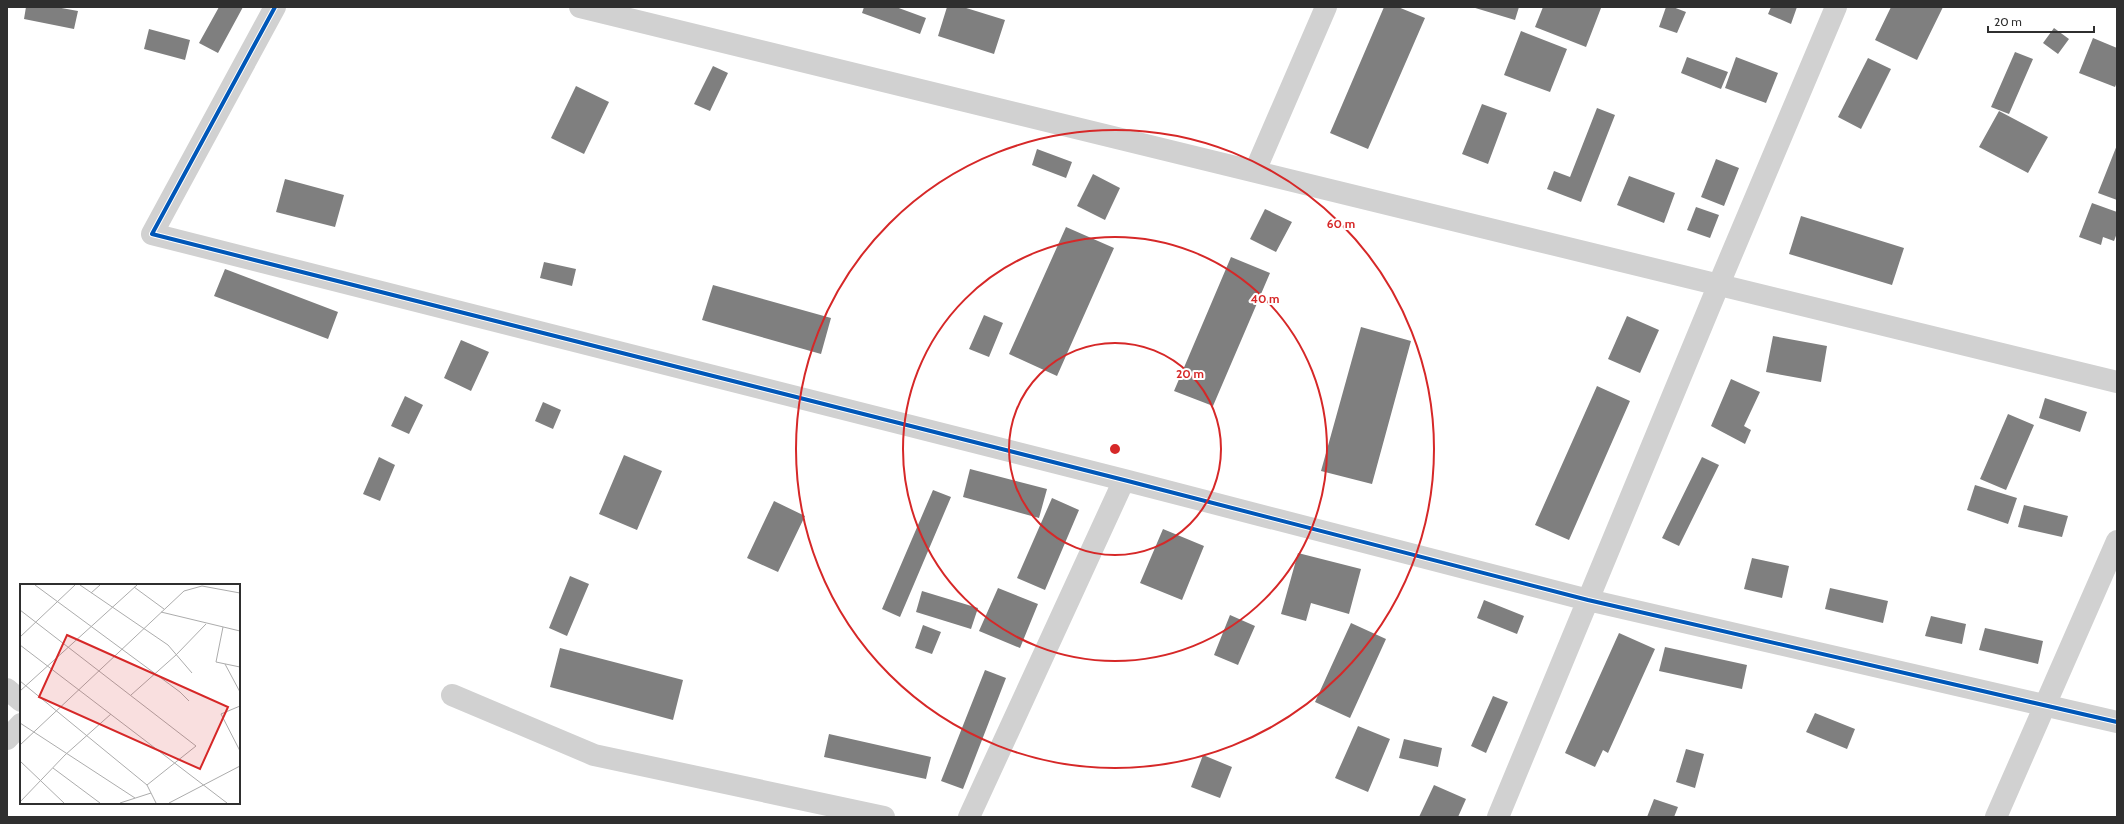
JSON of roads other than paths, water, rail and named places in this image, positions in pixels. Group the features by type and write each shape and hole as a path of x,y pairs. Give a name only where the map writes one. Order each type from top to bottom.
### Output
{"street":[{"path":"275,7 152,234 1124,480 1588,600 2117,722"},
{"path":"580,7 2117,382"},
{"path":"1255,171 1326,7"},
{"path":"1498,817 1719,284 1836,7"},
{"path":"969,817 1124,480"},
{"path":"1996,817 2117,541"},
{"path":"7,689 20,699"},
{"path":"452,696 594,754 884,817"},
{"path":"7,739 20,725"}]}
